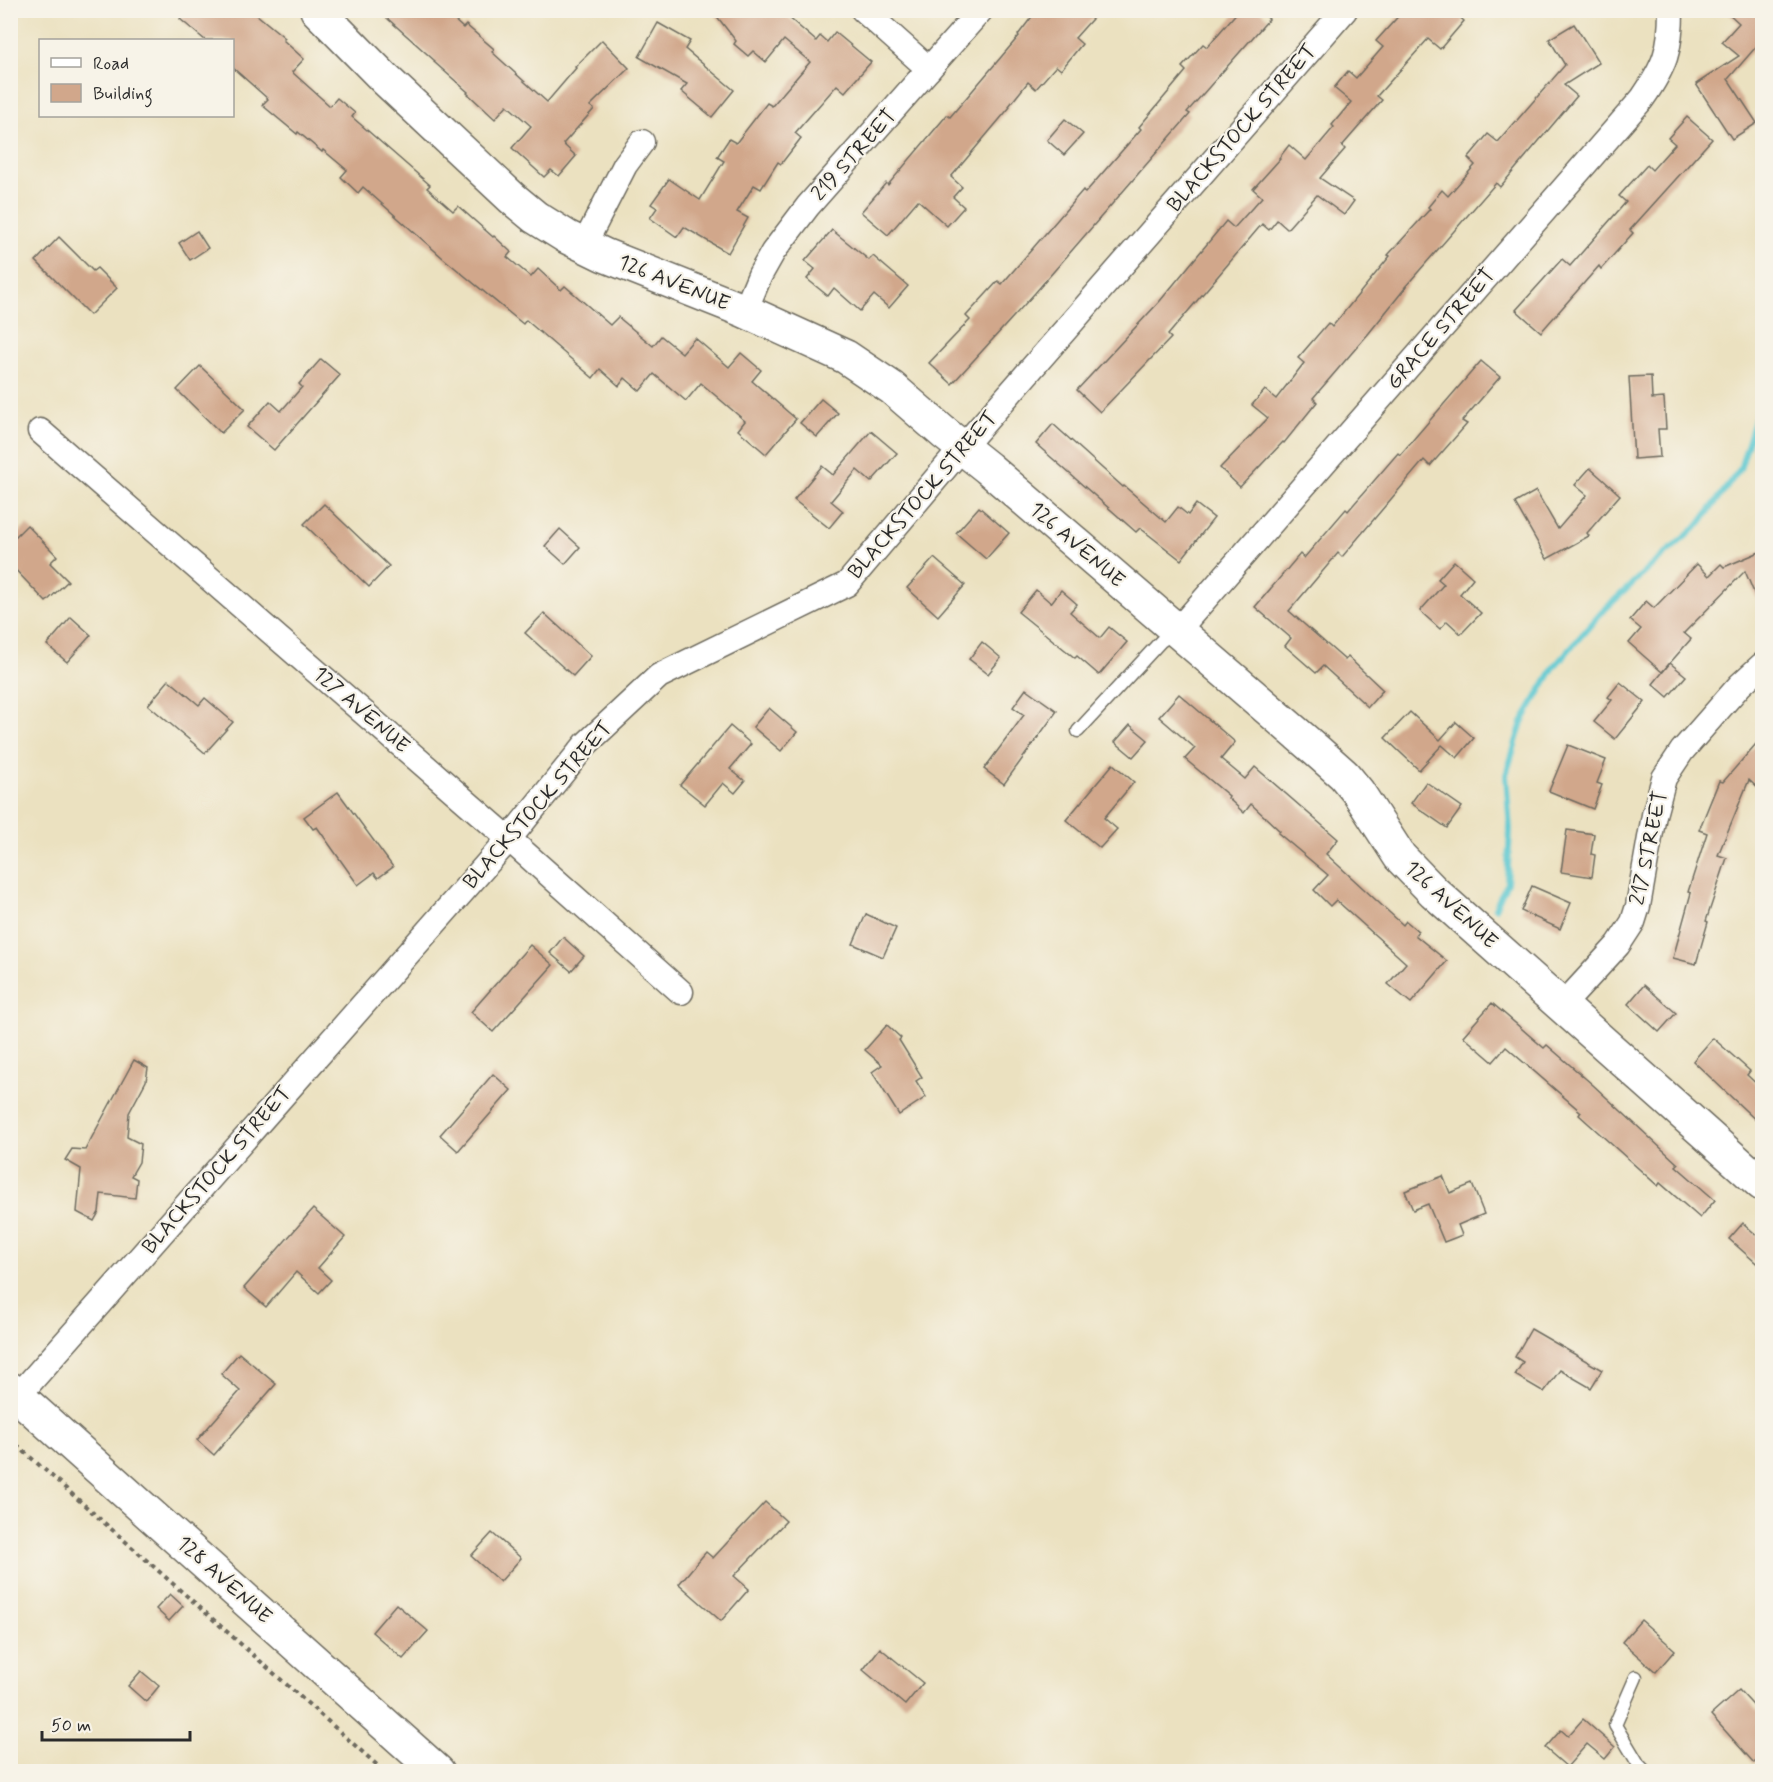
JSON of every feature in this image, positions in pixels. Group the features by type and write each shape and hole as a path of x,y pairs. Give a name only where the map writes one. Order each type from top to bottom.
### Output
{"street":[{"name":"126 AVENUE","path":"317,10 385,79 535,217 584,245 615,259 745,311 846,357 892,387 1344,775 1358,792 1400,857 1413,872 1762,1184"},
{"path":"863,10 929,69"},
{"name":"219 STREET","path":"745,311 760,275 808,206 981,10"},
{"name":"BLACKSTOCK STREET","path":"14,1393 509,839 586,744 658,676 847,584 962,448 1345,10"},
{"name":"GRACE STREET","path":"1177,631 1642,99 1666,59 1671,36 1671,10"},
{"path":"584,245 625,165 642,142"},
{"name":"127 AVENUE","path":"40,430 681,992"},
{"name":"217 STREET","path":"1562,1006 1618,945 1633,922 1638,906 1654,815 1664,778 1677,758 1740,685 1762,665"},
{"name":"128 AVENUE","path":"14,1393 438,1772"}],"lane":[{"path":"1078,731 1161,641 1177,631"},
{"path":"1636,1677 1615,1725 1639,1765 1646,1772"}],"path":[{"path":"10,1439 385,1772"}],"building":[{"path":"188,10 251,10 285,38 283,40 304,59 292,72 330,106 337,98 355,113 352,117 430,185 427,188 453,211 458,206 494,236 511,252 507,257 531,277 538,269 561,290 565,286 610,325 618,317 653,346 661,336 682,353 695,338 729,367 741,353 761,370 752,381 796,419 766,454 738,430 745,421 701,383 686,401 654,374 640,391 625,378 619,386 600,369 593,378 526,320 523,324 443,258 363,187 358,193 341,177 347,170 262,105 268,99 234,69 234,39 204,39 180,19"},
{"path":"378,10 443,10 463,28 466,25 494,49 492,52 547,102 575,67 602,40 629,68 590,106 594,109 563,144 576,156 559,176 551,170 544,177 512,148 531,126 507,105 495,119"},
{"path":"712,10 780,10 816,41 820,36 827,42 835,32 871,62 845,92 837,85 795,133 801,138 781,164 778,162 761,189 754,185 737,212 748,218 728,253 684,227 677,237 650,218 657,208 651,204 669,179 700,200 724,161 717,157 729,139 736,143 767,103 772,106 810,62 784,40 766,62 753,51 748,56 734,44 736,41"},
{"path":"1037,10 1100,10 1075,38 1082,44 1061,70 1056,66 1036,89 1028,82 951,177 962,187 953,197 964,207 947,226 918,200 888,235 861,212 886,183 888,185 947,115 950,117 1019,36"},
{"path":"1239,10 1259,10 1269,19 1187,112 1190,114 1035,293 952,384 929,363 970,320 966,316 998,281 1002,284 1083,190 1085,193 1141,129 1139,127 1186,71 1182,67 1203,44 1207,47"},
{"path":"1404,10 1452,10 1464,21 1440,49 1428,39 1377,96 1382,100 1342,146 1345,149 1320,178 1354,201 1344,215 1317,195 1287,229 1277,220 1269,230 1262,224 1168,335 1171,338 1100,412 1077,390 1160,301 1226,221 1234,228 1262,197 1253,189 1280,159 1289,145 1306,160 1334,127 1332,125 1351,102 1334,88 1348,71 1356,78 1383,47 1376,41"},
{"path":"1725,10 1755,10 1762,17 1762,40 1728,79 1757,123 1732,139 1696,84 1739,56 1722,42 1739,23"},
{"path":"658,23 690,41 685,49 734,90 712,117 681,91 687,84 639,57"},
{"path":"1574,24 1599,63 1564,85 1577,96 1500,187 1496,183 1405,287 1313,398 1317,402 1284,443 1240,487 1220,468 1268,418 1252,405 1265,390 1276,399 1304,363 1298,358 1328,323 1332,327 1390,256 1388,255 1430,209 1428,207 1442,190 1448,196 1475,165 1468,158 1488,134 1498,142 1565,65 1549,39"},
{"path":"1687,117 1712,139 1630,230 1633,233 1601,269 1599,266 1541,332 1516,310 1562,259 1570,266 1626,202 1619,196 1647,165 1652,170 1675,144 1668,138"},
{"path":"1065,119 1083,134 1064,155 1047,140"},
{"path":"832,230 869,260 873,256 908,286 889,308 874,295 860,311 834,288 828,296 807,279 815,269 805,261"},
{"path":"197,231 208,248 190,260 179,243"},
{"path":"59,237 93,271 97,268 117,288 90,315 36,261"},
{"path":"321,359 340,375 274,450 247,427 270,401 281,411 302,387 299,384"},
{"path":"1481,361 1500,377 1462,421 1467,424 1430,466 1424,460 1342,557 1338,553 1289,611 1345,660 1348,657 1383,690 1368,707 1323,666 1316,673 1285,646 1291,638 1255,607 1300,554 1304,558 1398,453 1400,455"},
{"path":"200,366 245,409 221,433 177,390"},
{"path":"1651,376 1652,399 1664,398 1666,429 1658,429 1660,457 1634,459 1629,377"},
{"path":"821,399 838,413 817,437 800,423"},
{"path":"1053,424 1166,522 1178,507 1188,515 1196,504 1214,518 1181,560 1140,528 1136,532 1036,444"},
{"path":"871,431 897,453 871,482 857,470 831,501 843,511 829,528 794,500 822,466 833,475"},
{"path":"1590,468 1620,495 1587,533 1589,536 1547,559 1515,503 1536,491 1558,529 1587,495 1575,485"},
{"path":"324,504 389,566 369,587 304,524"},
{"path":"979,507 1009,533 986,559 956,533"},
{"path":"27,525 57,556 50,563 68,581 46,602 10,564 10,542"},
{"path":"560,529 580,547 565,564 545,546"},
{"path":"1762,551 1762,612 1745,571 1684,633 1691,639 1662,672 1629,643 1641,629 1630,620 1646,601 1654,608 1697,564 1709,576 1721,564 1724,567"},
{"path":"934,558 965,585 938,616 907,588"},
{"path":"1454,561 1473,578 1460,594 1481,613 1461,634 1447,621 1440,629 1420,611 1444,584 1438,579"},
{"path":"1036,590 1051,603 1061,590 1077,604 1070,612 1100,638 1109,627 1127,642 1099,675 1018,612"},
{"path":"544,613 591,656 573,676 525,633"},
{"path":"71,617 91,635 67,662 47,645"},
{"path":"982,642 1001,658 988,674 969,659"},
{"path":"1670,663 1686,676 1668,697 1653,684"},
{"path":"169,680 199,705 205,698 233,722 205,753 148,705"},
{"path":"1620,682 1645,702 1615,739 1594,722 1612,700 1608,697"},
{"path":"1026,689 1057,711 1004,784 984,769 1024,715 1013,707"},
{"path":"1179,694 1235,742 1221,759 1245,779 1255,767 1338,839 1326,854 1403,925 1406,921 1418,931 1415,935 1447,961 1411,1003 1388,984 1406,963 1336,900 1330,906 1314,890 1328,875 1278,833 1280,831 1251,804 1244,813 1228,798 1229,796 1185,759 1195,748 1159,717"},
{"path":"769,708 797,732 781,751 753,727"},
{"path":"1410,712 1440,740 1456,722 1474,738 1457,758 1442,745 1419,770 1385,738"},
{"path":"1130,725 1148,740 1133,757 1115,742"},
{"path":"730,726 751,744 730,769 745,781 735,793 723,783 705,805 680,785"},
{"path":"1762,737 1762,792 1749,780 1718,855 1727,858 1706,921 1708,922 1696,964 1673,958 1691,893 1688,892 1707,833 1699,830 1719,781 1723,782"},
{"path":"1568,745 1606,760 1597,783 1602,785 1593,809 1549,791"},
{"path":"1113,764 1134,782 1104,818 1117,829 1100,848 1066,820"},
{"path":"1426,782 1462,807 1447,828 1411,803"},
{"path":"338,792 393,867 378,878 374,873 358,885 317,827 313,829 304,817"},
{"path":"1567,830 1594,834 1591,854 1595,855 1592,877 1561,872"},
{"path":"1532,886 1571,903 1560,929 1521,911"},
{"path":"866,914 896,928 883,957 853,944"},
{"path":"563,937 584,956 571,971 550,953"},
{"path":"530,945 553,965 493,1032 471,1012"},
{"path":"1644,985 1676,1013 1659,1032 1628,1004"},
{"path":"1492,1003 1544,1048 1547,1045 1593,1085 1678,1164 1676,1166 1715,1200 1700,1218 1660,1183 1658,1186 1579,1115 1581,1112 1506,1047 1493,1062 1463,1036"},
{"path":"887,1025 901,1038 899,1040 922,1077 916,1081 926,1097 899,1115 872,1072 882,1065 865,1050"},
{"path":"1713,1038 1750,1071 1747,1075 1762,1089 1762,1126 1693,1061"},
{"path":"134,1060 148,1068 146,1081 129,1113 127,1137 141,1144 139,1162 131,1176 137,1179 135,1198 101,1194 99,1212 94,1221 77,1212 81,1169 65,1160 72,1149 85,1150"},
{"path":"493,1074 511,1090 458,1151 440,1135"},
{"path":"1443,1176 1450,1193 1472,1184 1484,1214 1458,1225 1462,1235 1444,1242 1428,1204 1413,1210 1405,1191"},
{"path":"313,1209 345,1237 318,1268 331,1280 319,1293 296,1272 266,1307 244,1288"},
{"path":"1743,1223 1762,1240 1762,1268 1729,1239"},
{"path":"1531,1329 1602,1370 1591,1388 1560,1370 1544,1392 1515,1375 1523,1362 1515,1357"},
{"path":"239,1353 276,1384 214,1455 197,1440 240,1391 221,1374"},
{"path":"765,1502 786,1521 734,1576 749,1589 721,1621 679,1584 706,1552 713,1558"},
{"path":"492,1533 521,1558 500,1582 471,1556"},
{"path":"170,1594 183,1606 169,1621 156,1609"},
{"path":"396,1604 428,1631 403,1659 372,1632"},
{"path":"1641,1620 1675,1650 1656,1672 1622,1642"},
{"path":"880,1648 923,1683 905,1705 863,1670"},
{"path":"141,1671 159,1686 146,1702 128,1686"},
{"path":"1739,1690 1762,1715 1762,1755 1754,1763 1711,1715"},
{"path":"1583,1719 1615,1747 1605,1759 1587,1744 1567,1767 1545,1748 1561,1730 1568,1736"}],"waterway":[{"path":"1495,908 1507,883 1510,830 1506,775 1522,722 1554,667 1601,613 1699,525 1740,469 1757,414 1762,385"}]}
